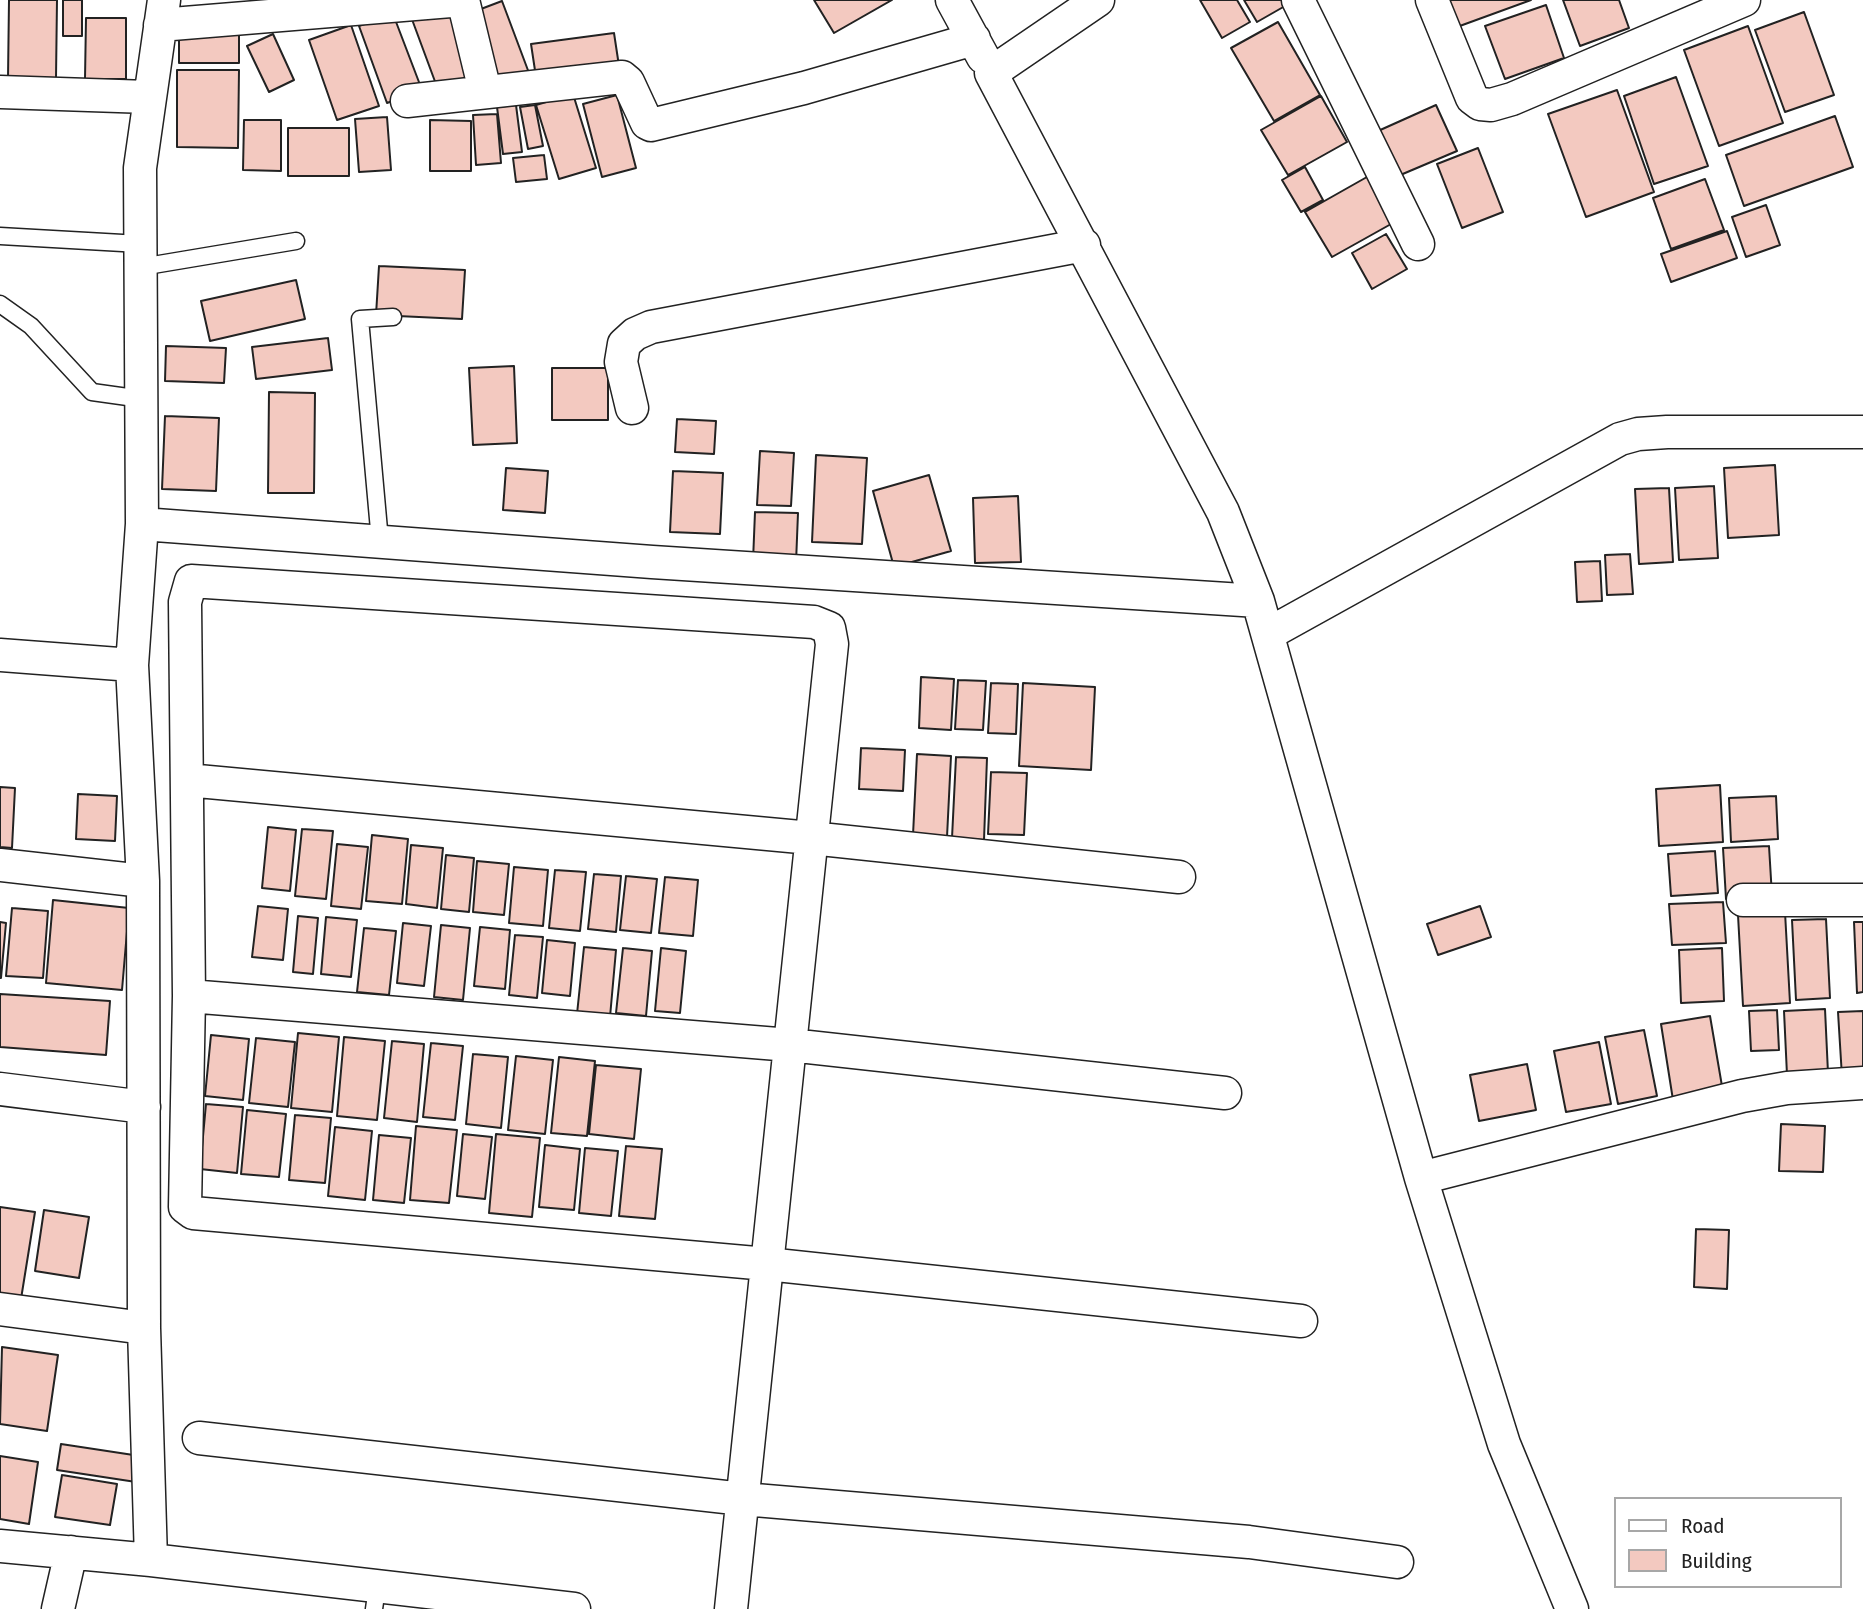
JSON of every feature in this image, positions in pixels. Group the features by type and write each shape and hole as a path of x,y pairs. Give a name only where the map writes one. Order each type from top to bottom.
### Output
{"street":[{"path":"151,1560 144,1328 143,881 132,666 142,524 140,168 162,12 463,0 485,91"},
{"path":"952,0 1223,512 1258,601 1421,1178 1504,1444 1572,1609"},
{"path":"991,73 1098,0"},
{"path":"1298,0 1418,244"},
{"path":"1432,0 1472,98 1480,104 1491,104 1512,99 1744,0"},
{"path":"407,100 622,77 628,82 647,123 651,125 804,88 974,39"},
{"path":"0,92 148,97"},
{"path":"632,408 621,362 624,344 635,334 651,327 1084,245"},
{"path":"1268,634 1619,439 1667,432 1863,432"},
{"path":"142,524 1258,601"},
{"path":"731,1609 743,1499 767,1264 790,1045 811,838 832,644 828,628 814,622 191,581 186,602 190,996 188,1211 767,1264 1301,1321"},
{"path":"0,656 132,666"},
{"path":"187,780 811,838 1179,877"},
{"path":"0,865 143,881"},
{"path":"1743,900 1863,900"},
{"path":"190,996 790,1045 1225,1093"},
{"path":"1421,1178 1742,1097 1787,1088 1863,1083"},
{"path":"0,1089 144,1107"},
{"path":"0,1309 144,1328"},
{"path":"199,1438 743,1499 1249,1542 1396,1562"},
{"path":"0,1546 151,1560 376,1599 574,1609"},
{"path":"58,1609 71,1552"}],"lane":[{"path":"0,236 141,255 296,241"},
{"path":"0,304 31,326 92,392 142,399"},
{"path":"380,541 360,319 394,317"}],"building":[{"path":"9,0 57,0 56,78 8,78"},
{"path":"63,0 82,0 82,36 63,36"},
{"path":"814,0 892,0 834,33"},
{"path":"1200,0 1237,0 1250,22 1222,38"},
{"path":"1244,0 1282,0 1285,6 1257,22"},
{"path":"1447,0 1531,0 1457,27"},
{"path":"1563,0 1619,0 1629,28 1580,46"},
{"path":"502,1 529,73 499,83 473,12"},
{"path":"445,2 474,82 440,95 410,14"},
{"path":"1546,5 1564,58 1505,79 1485,26"},
{"path":"1804,12 1834,95 1785,112 1755,30"},
{"path":"393,14 422,90 387,103 359,26"},
{"path":"86,18 126,18 126,79 85,79"},
{"path":"1278,22 1320,95 1274,121 1231,48"},
{"path":"351,25 379,106 337,120 309,40"},
{"path":"1748,26 1783,123 1719,146 1684,50"},
{"path":"179,33 239,34 239,63 179,63"},
{"path":"614,33 619,66 536,77 531,44"},
{"path":"273,34 294,80 269,92 247,46"},
{"path":"177,70 239,70 238,148 177,147"},
{"path":"1676,77 1708,166 1654,184 1624,96"},
{"path":"1617,90 1654,192 1586,217 1548,114"},
{"path":"573,94 596,168 559,179 536,105"},
{"path":"617,95 636,168 602,177 583,104"},
{"path":"1321,96 1347,142 1288,175 1261,130"},
{"path":"516,105 522,152 503,154 497,107"},
{"path":"535,105 543,146 528,149 520,107"},
{"path":"1436,105 1457,151 1398,176 1378,131"},
{"path":"497,114 501,163 476,165 473,115"},
{"path":"1835,116 1853,167 1744,206 1726,155"},
{"path":"387,117 391,170 359,172 355,119"},
{"path":"244,120 281,120 281,171 243,170"},
{"path":"430,120 471,121 471,171 430,171"},
{"path":"288,128 349,128 349,176 288,176"},
{"path":"1478,148 1503,212 1462,228 1437,164"},
{"path":"544,155 547,179 516,182 513,158"},
{"path":"1305,167 1323,200 1301,212 1282,180"},
{"path":"1374,173 1400,219 1332,257 1305,212"},
{"path":"1705,179 1724,230 1671,249 1653,198"},
{"path":"1766,205 1780,245 1746,257 1732,217"},
{"path":"1727,231 1737,258 1671,282 1661,254"},
{"path":"1386,234 1407,269 1372,289 1352,253"},
{"path":"379,266 465,270 462,319 376,315"},
{"path":"296,280 305,319 210,341 201,301"},
{"path":"328,338 332,370 256,379 252,347"},
{"path":"166,346 226,348 224,383 165,381"},
{"path":"514,366 517,443 473,445 469,368"},
{"path":"552,368 608,368 608,420 552,420"},
{"path":"269,392 315,393 314,493 268,493"},
{"path":"165,416 219,418 216,491 162,489"},
{"path":"677,419 716,421 714,454 675,452"},
{"path":"760,451 794,453 791,506 757,505"},
{"path":"816,455 867,458 862,544 812,542"},
{"path":"1775,465 1779,535 1728,538 1724,468"},
{"path":"506,468 548,471 545,513 503,510"},
{"path":"673,471 723,473 720,534 670,532"},
{"path":"929,475 951,551 894,567 873,491"},
{"path":"1714,486 1718,558 1679,560 1675,488"},
{"path":"1669,488 1673,562 1639,564 1635,489"},
{"path":"1018,496 1021,562 975,563 973,498"},
{"path":"755,512 798,513 796,563 753,561"},
{"path":"1630,554 1633,594 1607,595 1605,555"},
{"path":"1600,561 1602,601 1577,602 1575,562"},
{"path":"921,677 954,679 951,730 919,728"},
{"path":"958,680 986,681 983,730 955,729"},
{"path":"991,683 1018,684 1016,734 988,733"},
{"path":"1023,683 1095,687 1091,770 1019,766"},
{"path":"861,748 905,750 903,791 859,789"},
{"path":"917,754 951,756 947,837 913,835"},
{"path":"956,757 987,758 984,840 952,838"},
{"path":"991,772 1027,773 1024,835 988,834"},
{"path":"1720,785 1723,842 1659,846 1656,789"},
{"path":"0,787 15,788 12,848 0,847"},
{"path":"78,794 117,796 115,841 76,839"},
{"path":"1776,796 1778,839 1731,842 1729,798"},
{"path":"268,827 296,830 290,891 262,888"},
{"path":"302,829 333,831 326,899 295,896"},
{"path":"372,835 408,839 402,904 366,901"},
{"path":"337,844 368,847 361,909 331,906"},
{"path":"411,845 443,848 437,908 406,904"},
{"path":"1769,846 1772,896 1726,899 1723,848"},
{"path":"1715,851 1718,893 1671,896 1668,854"},
{"path":"446,855 474,858 469,912 441,909"},
{"path":"477,861 509,864 504,915 473,912"},
{"path":"514,867 548,870 543,926 509,923"},
{"path":"555,870 586,872 580,931 549,928"},
{"path":"594,874 621,876 616,932 588,929"},
{"path":"626,876 657,879 651,933 620,930"},
{"path":"665,877 698,880 693,936 659,933"},
{"path":"53,900 129,908 122,990 46,983"},
{"path":"1723,902 1726,943 1672,945 1669,904"},
{"path":"258,906 288,909 283,960 252,957"},
{"path":"1480,906 1491,937 1438,955 1427,924"},
{"path":"12,908 48,911 43,978 6,976"},
{"path":"1785,912 1790,1003 1743,1006 1738,915"},
{"path":"298,916 318,918 313,974 293,972"},
{"path":"326,917 357,920 351,977 321,974"},
{"path":"1826,919 1830,998 1796,1000 1792,920"},
{"path":"0,922 6,923 1,978 0,978"},
{"path":"1854,922 1863,922 1863,992 1857,993"},
{"path":"403,923 431,926 424,986 397,983"},
{"path":"441,925 470,928 463,1000 434,997"},
{"path":"480,927 510,930 505,989 474,986"},
{"path":"364,928 396,931 389,995 357,992"},
{"path":"515,935 543,937 537,998 509,995"},
{"path":"547,940 575,943 570,996 542,993"},
{"path":"584,947 616,950 610,1017 577,1014"},
{"path":"623,948 652,951 646,1016 616,1013"},
{"path":"661,948 686,951 680,1013 655,1011"},
{"path":"1722,948 1724,1001 1681,1003 1679,950"},
{"path":"0,994 110,1001 106,1055 0,1047"},
{"path":"1825,1009 1828,1073 1787,1075 1784,1011"},
{"path":"1777,1010 1779,1050 1751,1051 1749,1011"},
{"path":"1863,1011 1863,1076 1842,1077 1838,1012"},
{"path":"1710,1016 1723,1092 1673,1100 1661,1024"},
{"path":"1644,1030 1657,1096 1618,1104 1605,1037"},
{"path":"298,1033 339,1037 332,1112 291,1108"},
{"path":"211,1035 249,1039 243,1100 205,1096"},
{"path":"344,1037 385,1041 377,1120 337,1116"},
{"path":"256,1038 295,1042 288,1107 249,1103"},
{"path":"392,1041 424,1044 417,1122 384,1118"},
{"path":"1599,1042 1611,1104 1566,1112 1554,1051"},
{"path":"431,1043 463,1046 455,1120 423,1117"},
{"path":"473,1054 508,1057 501,1128 466,1124"},
{"path":"516,1056 553,1060 545,1134 508,1130"},
{"path":"559,1057 595,1061 587,1136 551,1133"},
{"path":"1527,1064 1536,1110 1479,1121 1470,1075"},
{"path":"596,1065 641,1069 634,1139 589,1134"},
{"path":"206,1104 243,1107 237,1173 200,1169"},
{"path":"247,1110 286,1114 279,1177 241,1174"},
{"path":"295,1115 331,1118 325,1183 289,1180"},
{"path":"1781,1124 1825,1126 1823,1172 1779,1171"},
{"path":"416,1126 457,1130 449,1203 410,1200"},
{"path":"335,1127 372,1131 365,1200 328,1196"},
{"path":"463,1134 492,1137 485,1199 457,1196"},
{"path":"496,1134 540,1138 532,1217 489,1213"},
{"path":"379,1135 411,1138 404,1203 373,1200"},
{"path":"545,1145 580,1149 574,1210 539,1207"},
{"path":"626,1146 662,1149 655,1219 619,1216"},
{"path":"585,1148 618,1151 611,1216 579,1213"},
{"path":"0,1207 35,1212 21,1299 0,1295"},
{"path":"44,1210 89,1217 79,1278 35,1271"},
{"path":"1696,1229 1729,1230 1727,1289 1694,1287"},
{"path":"2,1347 58,1355 47,1431 0,1424"},
{"path":"61,1444 140,1456 136,1482 57,1470"},
{"path":"0,1456 38,1462 29,1524 0,1519"},
{"path":"62,1475 117,1484 110,1525 55,1517"}]}
